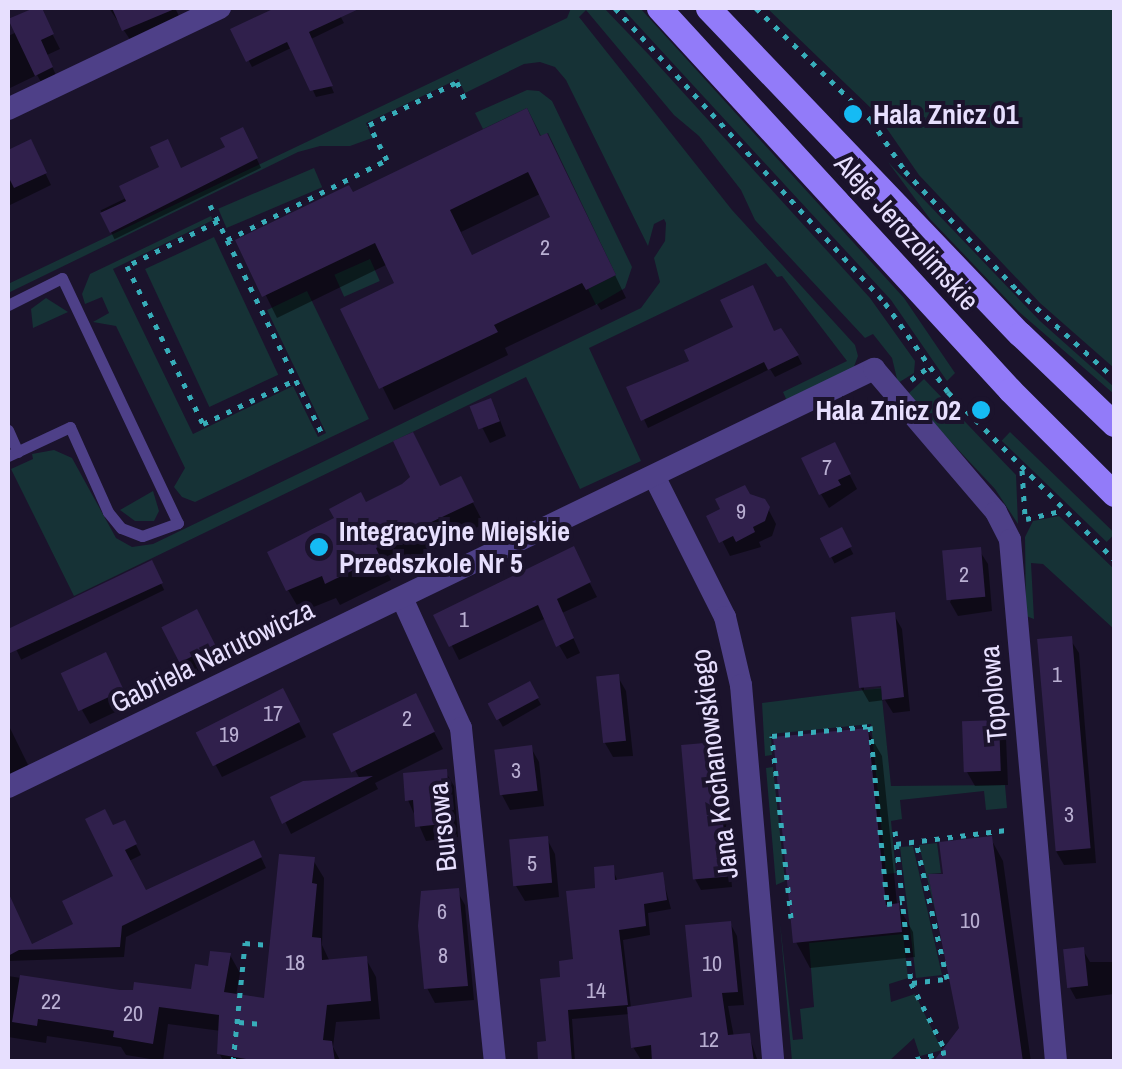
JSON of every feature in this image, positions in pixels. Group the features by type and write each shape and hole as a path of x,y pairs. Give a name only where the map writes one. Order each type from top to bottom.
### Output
{"main road":[{"name":"Aleje Jerozolimskie","path":"659,8 1010,390 1114,494"},
{"name":"Aleje Jerozolimskie","path":"708,8 974,288 1114,424"}],"street":[{"path":"8,110 220,8"},
{"name":"Gabriela Narutowicza","path":"8,787 874,369"},
{"name":"Topolowa","path":"874,369 996,512 1010,540 1056,1062"},
{"name":"Jana Kochanowskiego","path":"654,476 725,617 741,685 773,1062"},
{"name":"Bursowa","path":"402,598 461,728 495,1062"}],"lane":[{"path":"8,304 62,278 178,523 142,536 121,528 108,512 70,427 13,454 8,430"}],"path":[{"path":"615,8 885,303 948,392 1114,560"},
{"path":"756,8 871,120 915,182 1042,315 1114,378"},
{"path":"227,240 387,160 369,125 457,82 466,102"},
{"path":"210,205 322,434"},
{"path":"218,221 126,266 203,424 295,380"},
{"path":"1022,470 1026,519 1064,510"},
{"path":"791,918 772,736 870,726 888,904 902,906"},
{"path":"896,844 1006,830"},
{"path":"894,831 911,983 946,1052 905,1062"},
{"path":"911,983 947,979 916,841"},
{"path":"884,878 900,876"},
{"path":"232,1062 245,942 269,945"},
{"path":"238,1022 261,1024"}],"green space":[{"path":"571,8 604,8 650,56 870,298 915,361 914,373 898,383 892,358 873,334 865,338 755,220 741,190 699,136 674,115 586,10 579,17 732,210 855,345 858,356 853,369 787,401 783,392 847,361 782,276 777,277 766,263 589,348 641,461 580,489 526,377 74,596 11,469 33,459 32,454 54,450 72,458 116,538 132,547 153,544 641,308 660,282 654,258 665,241 666,223 664,219 654,224 648,246 566,80 555,67 540,62 524,64 465,93 458,79 366,123 372,138 350,146 320,146 298,152 8,293 8,284 567,18"},
{"path":"622,8 640,8 904,298 955,373 947,381 891,300"},
{"path":"767,8 1114,8 1114,368 1040,303 919,175 876,113"},
{"path":"527,90 539,91 552,101 632,267 625,288 596,305 588,289 616,275 548,133 541,136 527,108 483,129 475,113"},
{"path":"888,162 1040,321 1114,387 1114,394 1018,311 930,219"},
{"path":"314,168 322,187 226,228 218,209"},
{"path":"211,216 213,220 113,269 193,434 293,386 318,437 326,433 267,310 307,291 369,419 195,502 182,497 174,487 185,468 116,326 93,322 109,313 102,297 85,304 82,294 90,274"},
{"path":"214,237 278,375 209,407 145,269"},
{"path":"370,259 380,281 344,297 334,275"},
{"path":"46,298 68,312 33,328 31,309"},
{"path":"924,379 1016,475 1018,524 995,489 907,395"},
{"path":"1010,432 1114,532 1107,542 1002,441"},
{"path":"153,491 159,511 154,521 135,521 120,510"},
{"path":"1059,516 1114,569 1114,629 1043,564 1031,563 1034,619 1026,616 1025,537 1033,521"},
{"path":"881,688 891,786 1005,785 1007,808 986,810 984,791 900,800 902,819 891,821 896,873 886,874 871,724 771,734 772,755 765,756 762,703"},
{"path":"773,767 785,881 776,885 766,768"},
{"path":"937,843 941,873 928,874 951,975 919,845"},
{"path":"913,846 942,975 916,978 900,847"},
{"path":"780,923 793,1040 803,1039 800,1009 814,1007 809,943 903,934 908,978 889,984 891,1002 915,994 942,1050 920,1056 914,1038 889,1061 792,1061"}],"building":[{"path":"42,8 54,34 41,40 53,67 35,76 8,19"},
{"path":"112,8 177,8 122,31"},
{"path":"275,8 361,8 309,32 333,86 310,91 287,42 246,62 230,29"},
{"path":"527,108 540,136 547,133 616,275 586,290 582,283 494,325 498,332 379,389 340,309 394,283 375,243 262,297 235,240 349,185 353,192","holes":["528,172 550,217 472,255 450,210"]},
{"path":"243,127 258,158 110,233 100,213 126,201 119,186 159,167 150,147 168,139 181,168 225,147 220,138"},
{"path":"31,139 47,173 14,188 8,176 8,150"},
{"path":"753,285 774,331 781,328 799,355 768,370 764,362 641,421 626,387 689,361 684,350 733,327 720,300"},
{"path":"491,398 500,421 478,430 470,406"},
{"path":"413,432 440,486 461,476 474,502 376,548 380,557 325,584 322,576 286,591 267,552 334,518 329,509 361,492 366,502 402,484 410,477 393,441"},
{"path":"835,442 851,474 838,480 841,485 819,495 801,458"},
{"path":"745,485 750,494 765,499 770,507 765,521 753,527 755,532 736,542 733,536 719,543 706,516 720,509 715,499"},
{"path":"842,527 852,547 830,558 820,538"},
{"path":"574,546 591,582 557,599 574,638 556,647 538,605 449,647 433,615"},
{"path":"981,547 985,597 947,600 942,550"},
{"path":"152,560 163,583 8,654 8,629"},
{"path":"197,609 215,645 180,663 161,627"},
{"path":"895,612 904,697 882,700 881,686 859,688 851,617"},
{"path":"1072,636 1091,848 1056,851 1037,639"},
{"path":"106,652 124,690 78,711 61,673"},
{"path":"619,674 626,741 603,743 596,676"},
{"path":"530,681 539,698 497,720 488,704"},
{"path":"283,688 300,722 213,766 196,732"},
{"path":"416,693 435,732 351,772 332,734"},
{"path":"999,720 1001,771 964,772 962,721"},
{"path":"868,728 886,905 899,903 902,932 793,943 773,737"},
{"path":"716,742 728,876 693,880 681,745"},
{"path":"532,745 538,791 500,795 494,750"},
{"path":"447,769 451,823 415,827 413,800 405,801 403,773"},
{"path":"373,776 282,824 270,797 303,781"},
{"path":"105,809 113,825 125,820 137,844 125,850 146,890 254,840 262,857 122,926 120,947 19,950 8,956 8,892 32,944 73,924 62,901 113,876 85,819"},
{"path":"548,836 552,883 513,886 509,839"},
{"path":"992,836 1023,1062 933,1062 959,1028 928,874 943,874 939,842"},
{"path":"279,854 315,857 312,883 317,884 312,937 321,938 322,960 367,956 371,1001 327,1005 323,1040 332,1041 335,1062 264,1062 217,1054 219,1015 159,1007 153,1044 113,1037 114,1031 38,1019 37,1026 12,1022 20,975 120,990 133,990 134,982 191,989 195,964 208,966 210,951 231,953 224,992 264,998"},
{"path":"614,865 615,880 663,872 667,900 644,904 646,926 619,930 628,1005 568,1010 572,1062 538,1062 537,1042 546,1041 540,979 560,977 559,961 573,959 566,891 595,888 594,867"},
{"path":"459,888 468,986 424,989 418,926 421,891"},
{"path":"731,921 738,992 722,993 728,1035 750,1033 754,1062 652,1062 651,1045 631,1048 627,1007 692,997 685,925"},
{"path":"1084,947 1088,986 1067,988 1063,949"}],"place":[{"name":"Hala Znicz 01","path":"853,114"},
{"name":"Hala Znicz 02","path":"981,410"},
{"name":"Integracyjne Miejskie Przedszkole Nr 5","path":"319,547"}]}
